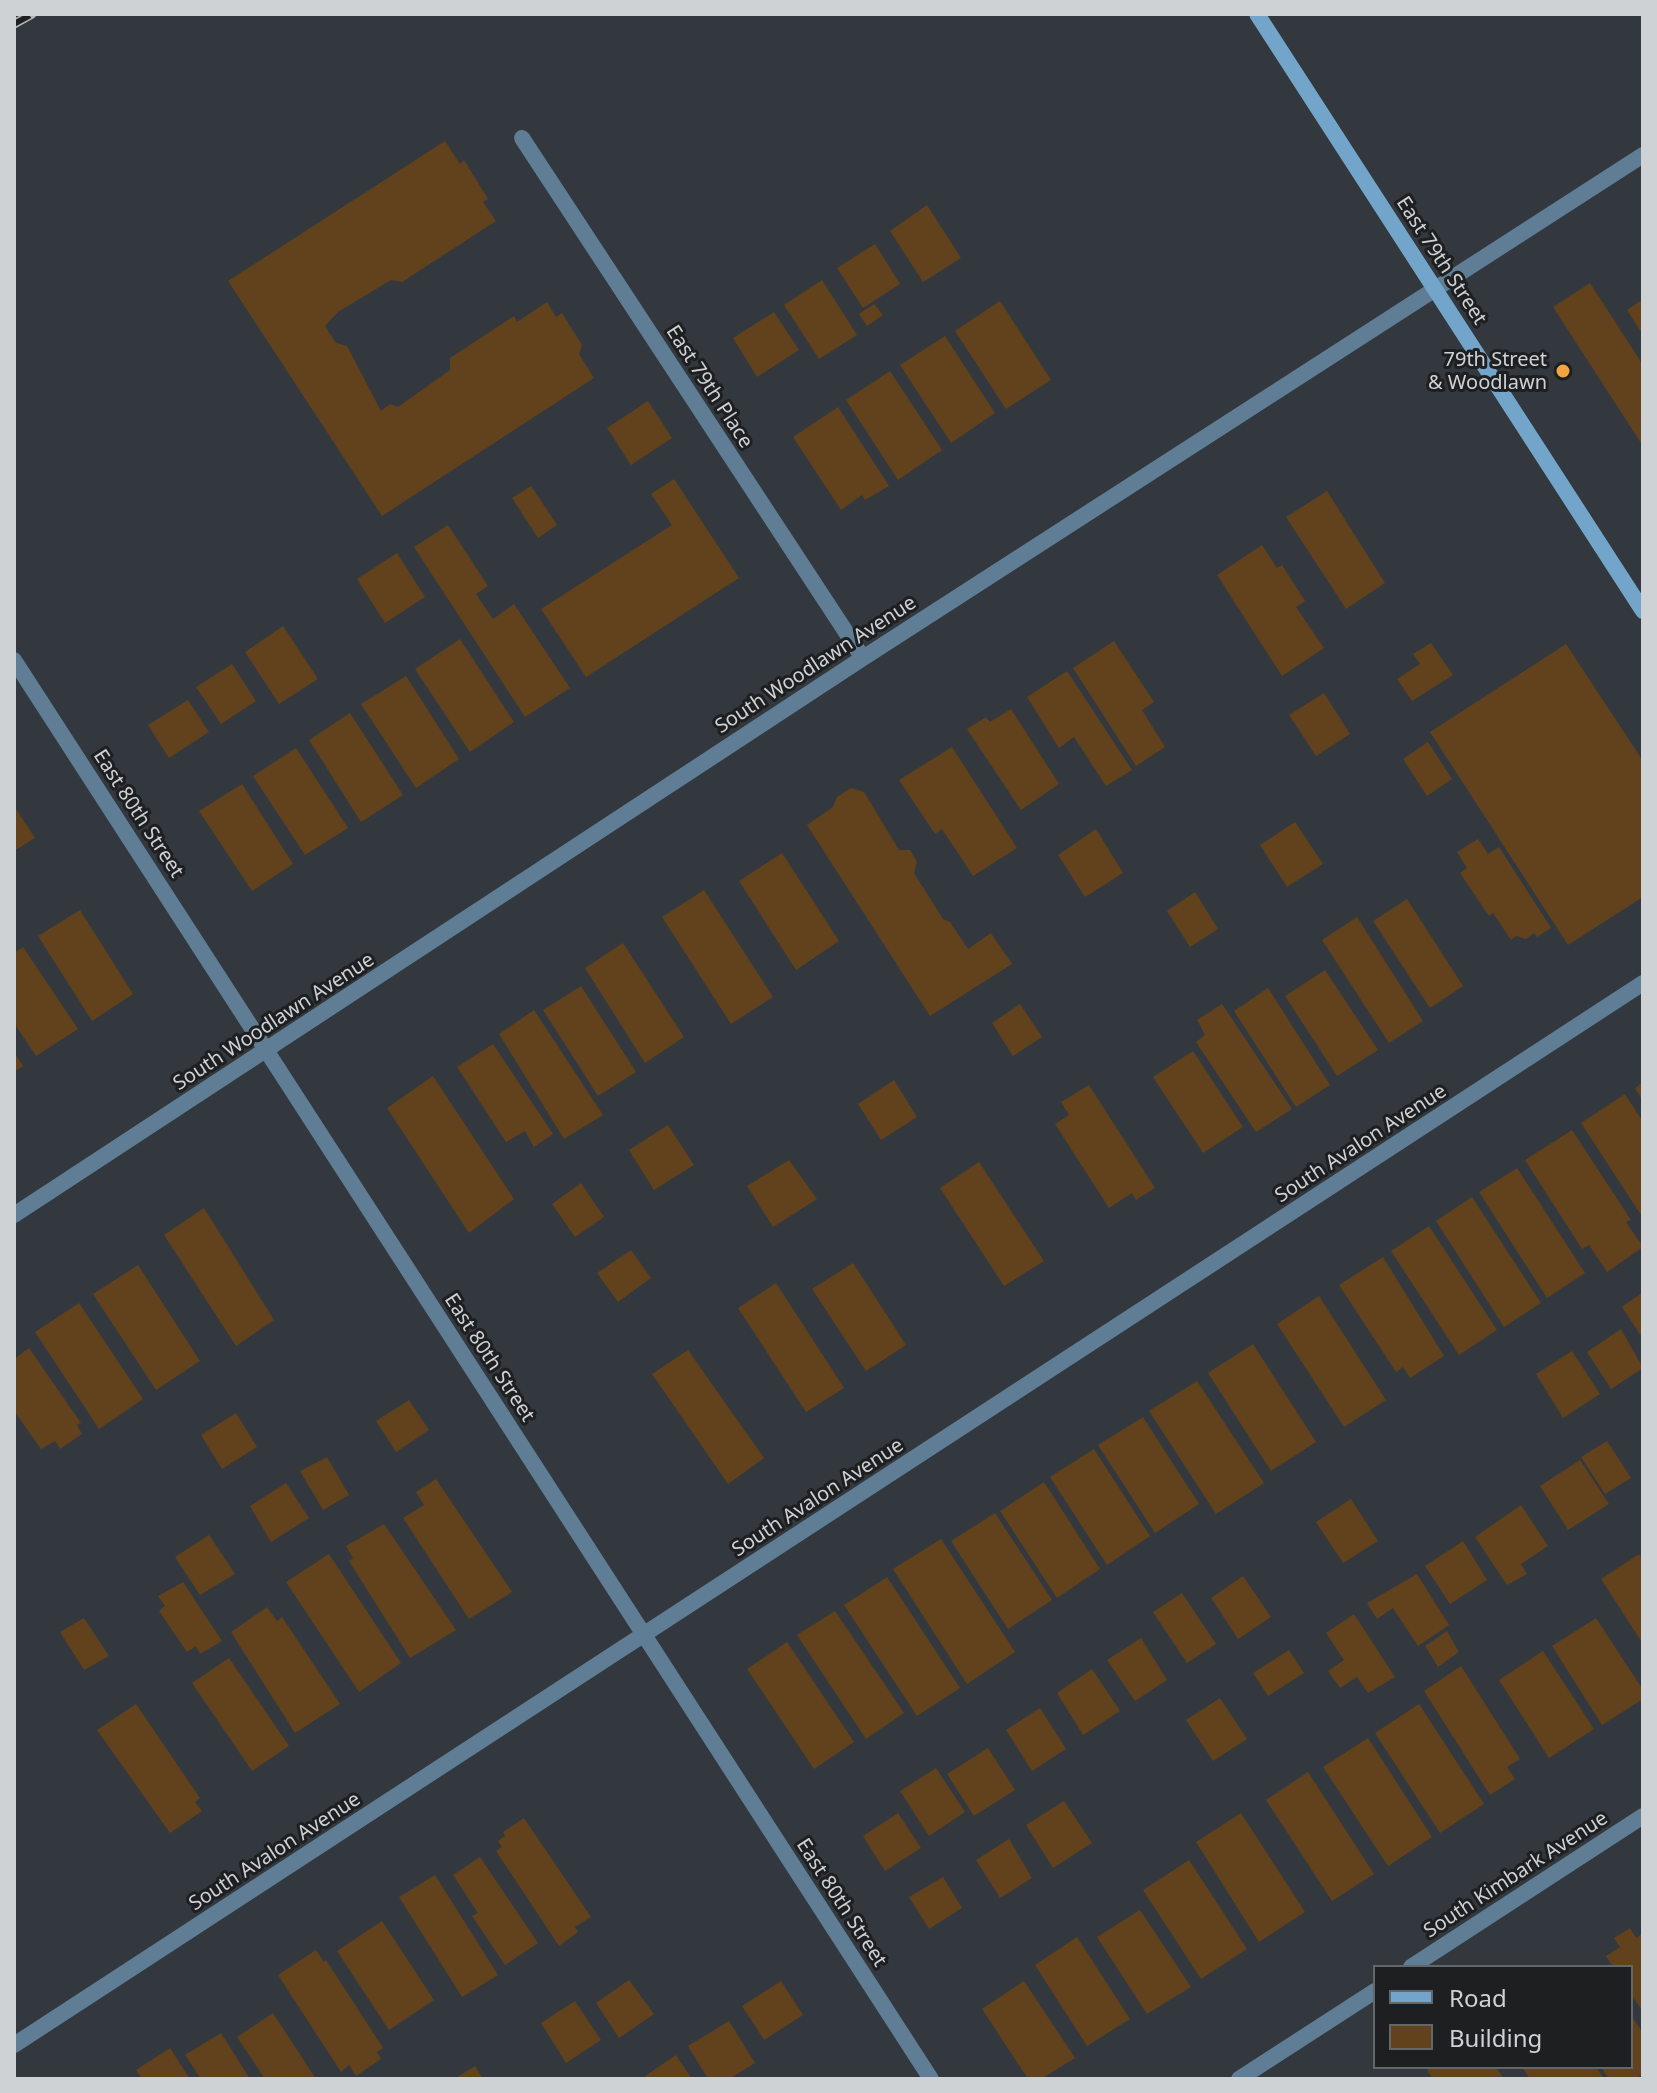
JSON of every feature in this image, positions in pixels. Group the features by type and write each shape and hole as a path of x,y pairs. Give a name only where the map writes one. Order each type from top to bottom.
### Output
{"main road":[{"name":"East 79th Street","path":"1257,14 1643,611"}],"street":[{"name":"East 79th Place","path":"522,138 863,658"},
{"name":"South Woodlawn Avenue","path":"14,1215 863,658 1643,155"},
{"name":"East 80th Street","path":"14,660 931,2079"},
{"name":"South Avalon Avenue","path":"14,2045 1643,983"},
{"name":"South Kimbark Avenue","path":"1414,1965 1643,1816"},
{"path":"1239,2079 1373,1992"}],"building":[{"path":"445,141 460,164 464,160 488,199 483,202 496,221 402,282 391,280 338,312 325,326 336,343 347,346 381,411 390,404 398,407 450,370 450,358 514,316 517,322 547,302 556,317 562,313 582,345 579,354 594,378 382,516 228,281"},
{"path":"927,205 961,258 923,282 890,231"},
{"path":"875,244 900,284 863,308 837,268"},
{"path":"822,280 857,335 819,359 784,305"},
{"path":"1590,283 1643,365 1643,446 1553,307"},
{"path":"1643,299 1643,335 1627,310"},
{"path":"1000,301 1051,380 1006,409 955,331"},
{"path":"874,304 883,315 867,326 859,314"},
{"path":"774,312 799,350 757,377 733,338"},
{"path":"945,336 995,413 951,443 900,365"},
{"path":"890,371 942,450 898,480 846,400"},
{"path":"648,401 672,438 631,465 607,428"},
{"path":"838,407 889,486 865,500 862,495 841,510 793,437"},
{"path":"674,479 739,578 586,677 541,609 672,525 651,494"},
{"path":"531,486 557,525 538,538 512,498"},
{"path":"1327,491 1385,583 1346,609 1286,517"},
{"path":"448,525 488,586 476,594 493,619 514,604 570,688 525,717 414,547"},
{"path":"1262,545 1277,568 1282,565 1305,601 1296,607 1324,648 1282,676 1217,575"},
{"path":"397,553 425,597 385,623 357,579"},
{"path":"283,626 318,679 279,704 245,652"},
{"path":"460,639 514,722 470,752 415,669"},
{"path":"1114,641 1154,702 1142,710 1165,747 1136,766 1073,668"},
{"path":"1431,643 1453,675 1412,701 1397,679 1420,664 1413,654"},
{"path":"1566,644 1643,761 1643,897 1568,945 1430,732"},
{"path":"232,664 256,701 221,724 196,687"},
{"path":"1067,671 1132,770 1106,786 1074,737 1059,748 1027,697"},
{"path":"406,676 459,759 416,788 361,704"},
{"path":"1324,693 1350,734 1316,756 1289,715"},
{"path":"188,700 209,732 169,758 148,725"},
{"path":"1011,709 1059,784 1021,810 967,729 986,717 990,722"},
{"path":"350,713 403,795 361,822 309,740"},
{"path":"1428,742 1452,779 1427,796 1403,759"},
{"path":"952,747 1017,848 973,876 942,829 935,834 899,780"},
{"path":"296,748 348,828 305,855 253,776"},
{"path":"242,784 293,864 252,891 199,811"},
{"path":"851,788 864,792 899,850 910,850 917,862 914,873 943,919 950,922 968,949 991,933 1012,964 930,1016 807,825 833,807 837,797"},
{"path":"14,806 35,838 14,851"},
{"path":"1295,822 1323,864 1287,887 1260,845"},
{"path":"1096,829 1123,873 1085,897 1058,855"},
{"path":"1478,839 1488,854 1499,847 1551,928 1537,937 1534,933 1526,939 1516,936 1511,940 1493,913 1489,916 1460,873 1467,868 1457,852"},
{"path":"782,853 839,941 796,970 739,881"},
{"path":"704,890 773,997 731,1024 662,917"},
{"path":"1195,892 1218,929 1190,947 1167,911"},
{"path":"1407,899 1463,986 1430,1008 1373,921"},
{"path":"80,910 133,994 92,1021 38,936"},
{"path":"1357,917 1423,1021 1389,1043 1322,940"},
{"path":"623,943 684,1037 645,1063 585,968"},
{"path":"23,947 78,1029 36,1056 14,1023 14,953"},
{"path":"1325,970 1378,1050 1337,1076 1285,996"},
{"path":"581,986 636,1072 598,1096 543,1010"},
{"path":"1268,988 1330,1085 1296,1107 1234,1011"},
{"path":"1020,1004 1042,1037 1013,1056 992,1023"},
{"path":"1222,1004 1292,1109 1256,1132 1196,1042 1205,1035 1197,1020"},
{"path":"534,1010 603,1115 564,1139 499,1034"},
{"path":"493,1044 553,1134 534,1147 525,1131 506,1142 457,1067"},
{"path":"1193,1051 1243,1127 1203,1153 1153,1077"},
{"path":"14,1052 23,1066 14,1072"},
{"path":"433,1076 514,1199 469,1233 387,1108"},
{"path":"894,1080 917,1117 881,1140 858,1104"},
{"path":"1643,1082 1643,1101 1635,1088"},
{"path":"1089,1085 1155,1188 1136,1200 1132,1193 1109,1208 1055,1124 1069,1115 1061,1102"},
{"path":"1625,1094 1643,1122 1641,1215 1581,1123"},
{"path":"668,1125 694,1165 654,1190 629,1150"},
{"path":"1572,1130 1631,1220 1626,1222 1643,1247 1607,1272 1589,1245 1582,1249 1525,1160"},
{"path":"789,1160 817,1199 773,1227 747,1186"},
{"path":"979,1162 1044,1261 1004,1286 940,1188"},
{"path":"1517,1168 1585,1273 1547,1298 1479,1192"},
{"path":"581,1183 604,1217 575,1237 552,1204"},
{"path":"1472,1197 1541,1303 1504,1327 1436,1221"},
{"path":"204,1208 274,1320 236,1346 164,1235"},
{"path":"1429,1226 1497,1330 1459,1355 1391,1251"},
{"path":"631,1250 651,1278 618,1302 597,1273"},
{"path":"1383,1257 1444,1356 1410,1378 1403,1367 1396,1372 1339,1285"},
{"path":"853,1263 906,1345 866,1371 812,1289"},
{"path":"138,1265 200,1361 156,1390 93,1294"},
{"path":"776,1283 844,1388 806,1412 738,1308"},
{"path":"1643,1292 1643,1339 1622,1307"},
{"path":"1319,1296 1386,1400 1344,1427 1277,1324"},
{"path":"79,1303 143,1399 99,1429 35,1332"},
{"path":"1621,1329 1643,1368 1611,1389 1587,1352"},
{"path":"1253,1344 1316,1442 1271,1471 1208,1373"},
{"path":"29,1348 81,1423 77,1425 82,1434 60,1449 55,1441 41,1449 14,1411 14,1359"},
{"path":"688,1350 764,1458 728,1484 652,1374"},
{"path":"1572,1351 1600,1394 1563,1418 1536,1374"},
{"path":"1197,1381 1264,1483 1216,1514 1149,1411"},
{"path":"409,1400 429,1430 396,1452 376,1421"},
{"path":"236,1413 257,1447 222,1469 201,1435"},
{"path":"1143,1417 1199,1504 1155,1533 1098,1445"},
{"path":"1607,1441 1631,1478 1605,1494 1581,1457"},
{"path":"1094,1449 1150,1536 1107,1565 1050,1477"},
{"path":"327,1457 349,1495 323,1510 300,1471"},
{"path":"1580,1460 1609,1504 1568,1530 1540,1486"},
{"path":"436,1479 512,1592 469,1619 403,1518 424,1505 416,1492"},
{"path":"1044,1482 1100,1569 1057,1598 1000,1511"},
{"path":"286,1483 309,1518 271,1542 250,1506"},
{"path":"1351,1499 1378,1541 1343,1563 1316,1522"},
{"path":"1521,1505 1548,1546 1521,1564 1527,1574 1507,1585 1475,1537"},
{"path":"995,1513 1052,1600 1008,1629 951,1541"},
{"path":"384,1524 456,1630 410,1658 349,1561 353,1558 346,1546"},
{"path":"209,1535 235,1574 200,1595 175,1557"},
{"path":"941,1539 1015,1652 967,1684 893,1569"},
{"path":"1463,1541 1487,1580 1450,1604 1425,1566"},
{"path":"329,1554 401,1663 359,1692 286,1582"},
{"path":"1639,1554 1643,1560 1643,1644 1601,1579"},
{"path":"1417,1574 1449,1625 1418,1646 1393,1608 1377,1619 1367,1603"},
{"path":"1243,1576 1271,1617 1238,1639 1211,1598"},
{"path":"887,1577 960,1688 917,1716 844,1605"},
{"path":"183,1582 222,1641 200,1654 196,1646 187,1652 159,1611 165,1606 158,1596"},
{"path":"1182,1593 1216,1644 1187,1663 1153,1612"},
{"path":"267,1607 277,1621 282,1617 340,1704 295,1733 231,1632"},
{"path":"835,1611 904,1713 866,1739 797,1635"},
{"path":"1354,1614 1395,1677 1368,1693 1357,1677 1340,1688 1328,1671 1344,1660 1326,1633"},
{"path":"84,1618 109,1656 84,1670 60,1632"},
{"path":"1596,1618 1643,1690 1643,1699 1602,1725 1552,1646"},
{"path":"1447,1631 1459,1652 1438,1667 1425,1646"},
{"path":"1141,1638 1167,1680 1135,1701 1107,1660"},
{"path":"787,1642 854,1742 814,1769 747,1669"},
{"path":"1289,1650 1304,1673 1268,1696 1253,1673"},
{"path":"1543,1651 1594,1729 1549,1758 1499,1680"},
{"path":"229,1658 289,1746 252,1771 192,1683"},
{"path":"1461,1666 1520,1759 1507,1767 1515,1779 1490,1795 1424,1691"},
{"path":"1092,1669 1120,1711 1083,1735 1057,1693"},
{"path":"1220,1698 1247,1739 1213,1761 1186,1720"},
{"path":"136,1704 200,1798 195,1802 202,1811 170,1833 97,1730"},
{"path":"1419,1704 1484,1804 1440,1833 1375,1733"},
{"path":"1040,1708 1066,1749 1032,1771 1006,1730"},
{"path":"1368,1738 1432,1837 1388,1866 1323,1767"},
{"path":"988,1748 1015,1790 974,1816 947,1774"},
{"path":"936,1768 965,1812 929,1836 900,1791"},
{"path":"1308,1772 1374,1874 1332,1901 1266,1800"},
{"path":"1064,1801 1092,1843 1053,1868 1026,1825"},
{"path":"898,1813 921,1848 885,1871 863,1836"},
{"path":"1241,1813 1305,1912 1259,1942 1196,1842"},
{"path":"524,1818 591,1917 575,1927 578,1932 559,1946 496,1851 502,1847 498,1841 505,1836 503,1832"},
{"path":"1009,1839 1032,1878 1000,1898 976,1860"},
{"path":"480,1857 538,1943 505,1965 472,1916 478,1913 453,1875"},
{"path":"1189,1860 1247,1949 1201,1979 1143,1890"},
{"path":"435,1875 498,1975 462,1997 399,1897"},
{"path":"943,1877 962,1908 929,1929 909,1897"},
{"path":"1140,1910 1191,1987 1147,2014 1097,1937"},
{"path":"382,1921 434,2000 389,2030 337,1951"},
{"path":"1630,1928 1636,1938 1643,1933 1643,2012 1633,1997 1633,1965 1612,1965 1606,1956 1620,1947 1614,1938"},
{"path":"1077,1937 1130,2019 1087,2046 1035,1965"},
{"path":"316,1950 324,1962 326,1960 383,2048 377,2052 381,2059 356,2076 349,2065 341,2072 278,1975"},
{"path":"629,1980 654,2014 619,2038 596,2003"},
{"path":"781,1981 803,2015 764,2040 742,2006"},
{"path":"1024,1981 1075,2058 1041,2079 1028,2079 982,2009"},
{"path":"575,2001 601,2040 566,2063 541,2023"},
{"path":"273,2013 316,2079 265,2079 237,2037"},
{"path":"1633,2018 1643,2033 1643,2074 1635,2079 1609,2079 1602,2069 1633,2069"},
{"path":"729,2021 755,2063 729,2079 708,2079 688,2046"},
{"path":"221,2033 250,2079 201,2079 185,2055"},
{"path":"170,2048 190,2079 142,2079 136,2070"},
{"path":"676,2055 692,2079 647,2079 645,2076"},
{"path":"475,2066 483,2079 454,2079"},
{"path":"1497,2069 1504,2079 1433,2079 1427,2070"},
{"path":"1523,2069 1597,2069 1604,2079 1530,2079"}],"railway":[{"path":"14,24 32,14"}],"place":[{"name":"79th Street & Woodlawn","path":"1563,371"}]}
